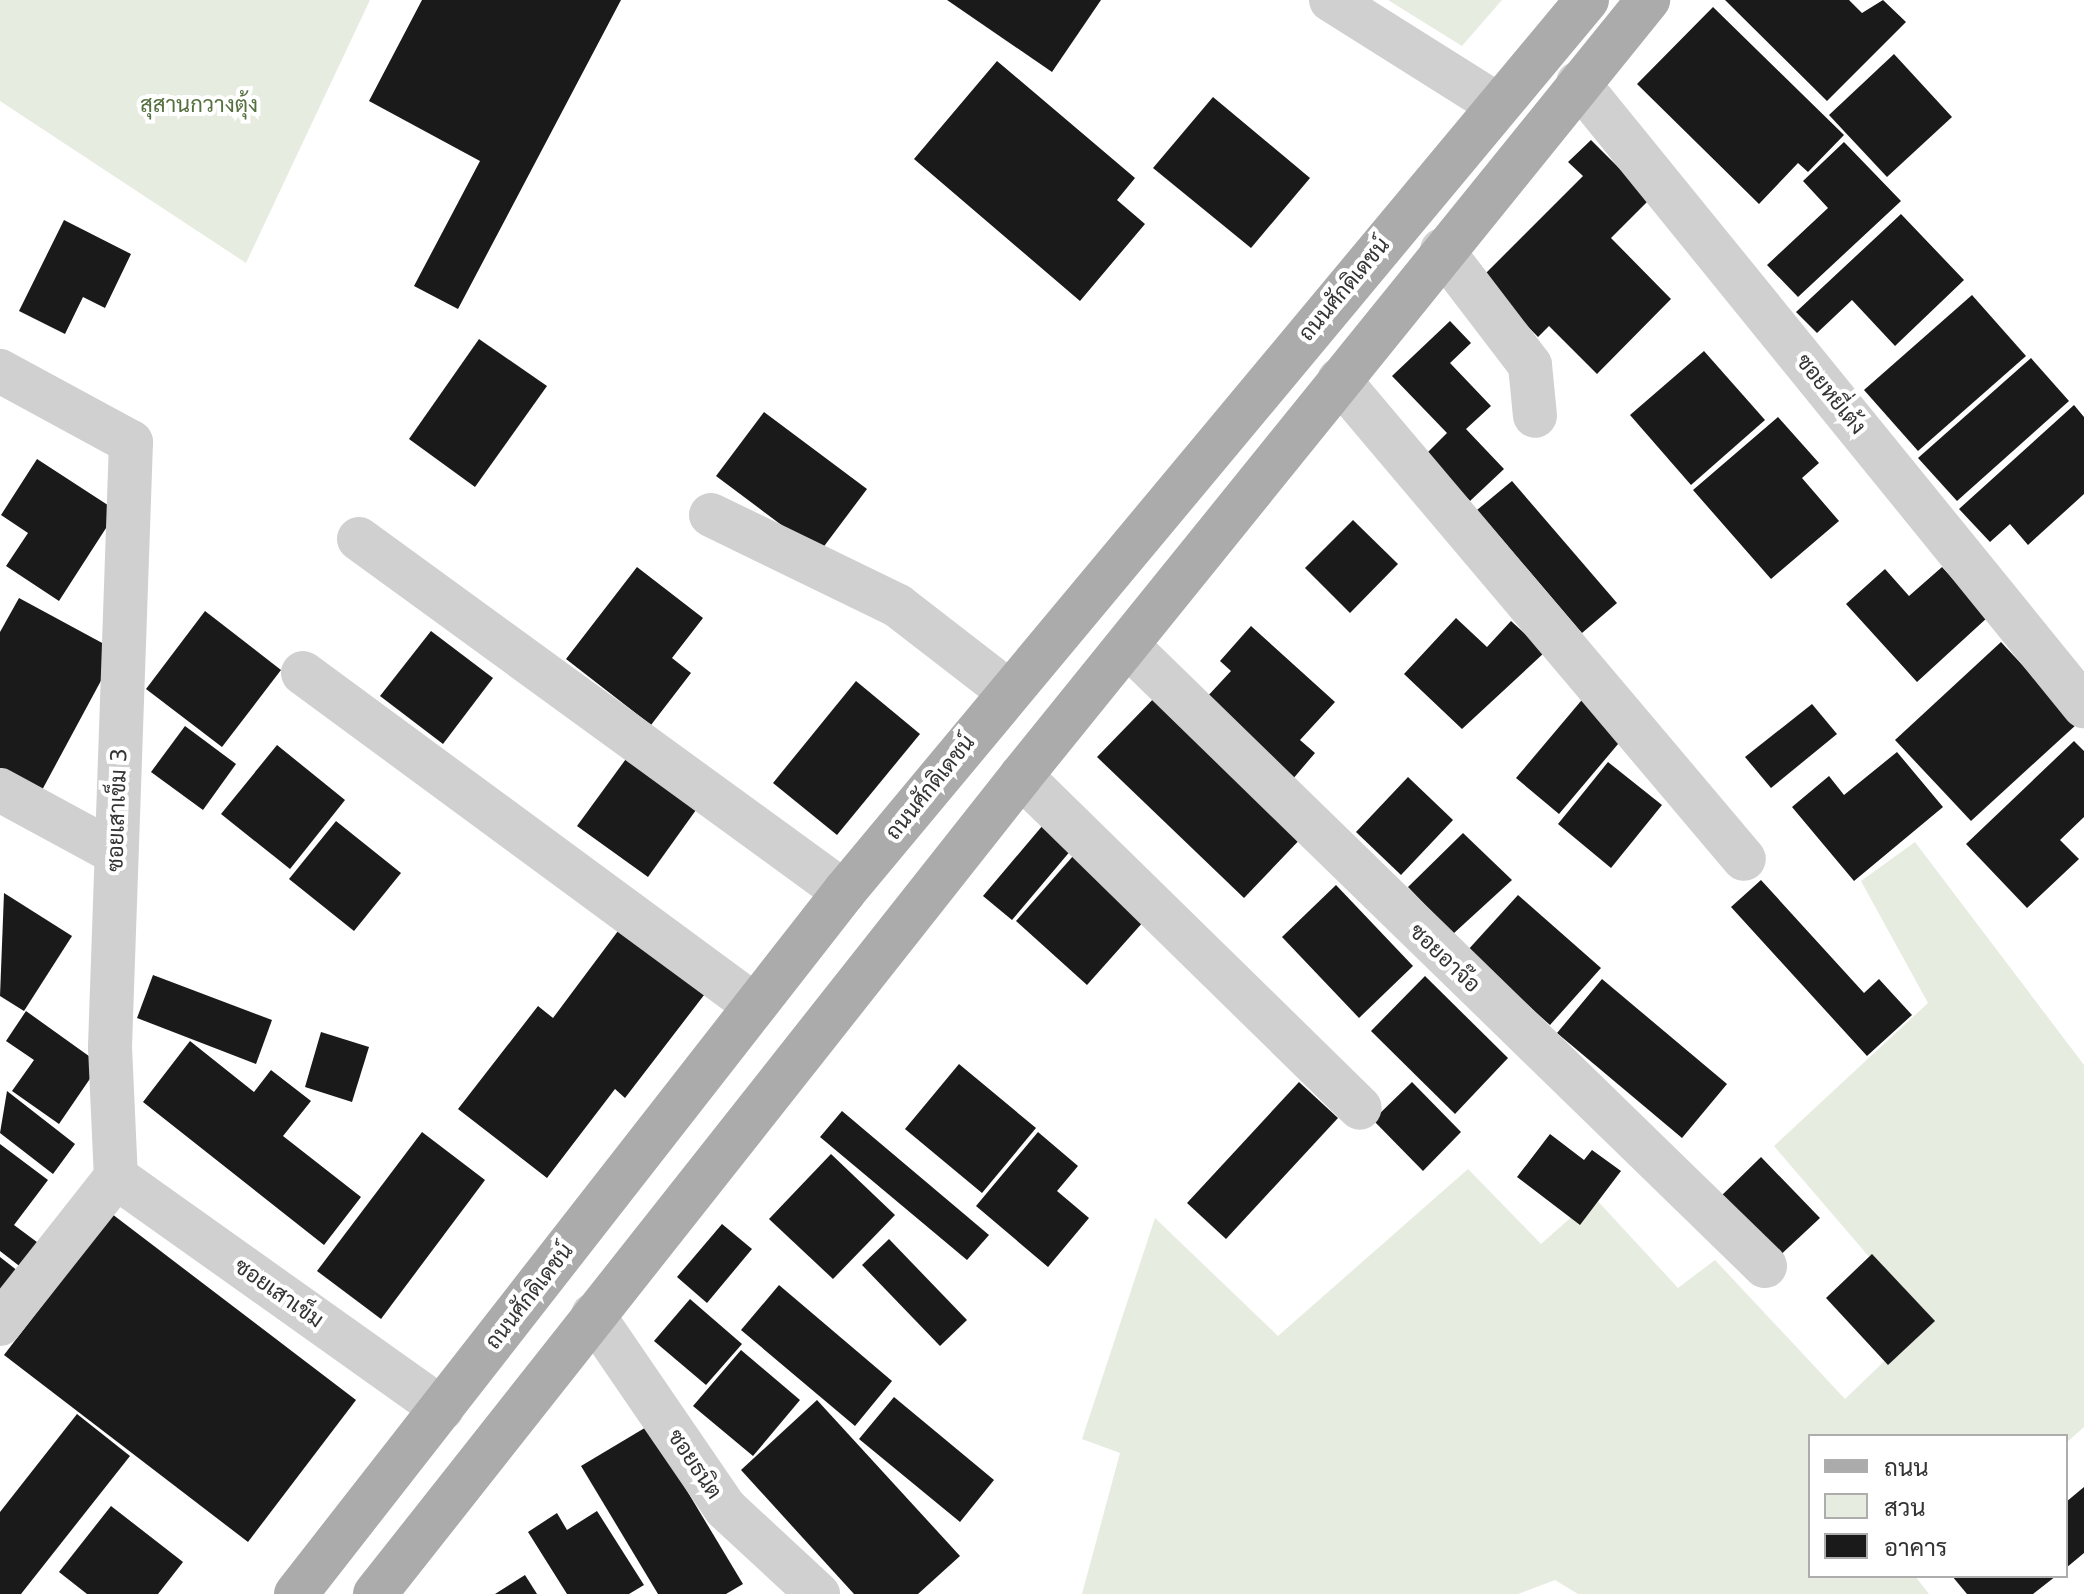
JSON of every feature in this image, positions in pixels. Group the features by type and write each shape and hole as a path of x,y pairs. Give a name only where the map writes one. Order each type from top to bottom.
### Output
{"main road":[{"name":"ถนนศักดิเดชน์","path":"296,1594 844,892 1008,691 1587,0"},
{"path":"375,1594 1021,776 1442,250 1648,0"}],"street":[{"path":"1331,0 1498,105"},
{"name":"ซอยหยี่เต้ง","path":"1578,83 2084,706"},
{"path":"1442,250 1530,365 1535,416"},
{"name":"ซอยเสาเข็ม 3","path":"0,371 131,442 110,1047 116,1177"},
{"path":"1339,380 1744,859"},
{"path":"711,515 898,606 1008,691"},
{"path":"359,539 844,892"},
{"name":"ซอยอาจ๊อ","path":"1128,646 1765,1266"},
{"path":"303,673 754,1005"},
{"path":"1021,776 1360,1108"},
{"path":"0,790 116,853"},
{"path":"0,1324 116,1177"},
{"name":"ซอยเสาเข็ม","path":"116,1177 442,1409"},
{"name":"ซอยธนิต","path":"593,1315 725,1508 818,1594"}],"green space":[{"name":"สุสานกวางตุ้ง","path":"0,0 370,0 246,263 0,101"},
{"path":"1388,0 1502,0 1462,46"},
{"path":"1915,842 2084,1065 2084,1427 2068,1441 2068,1434 1808,1434 1808,1578 1917,1578 1929,1594 1578,1594 1555,1580 1518,1594 1082,1594 1120,1453 1082,1439 1155,1218 1278,1336 1468,1169 1541,1244 1594,1197 1678,1288 1715,1260 1845,1399 1925,1322 1774,1146 1928,1003 1861,881"}],"building":[{"path":"422,0 621,0 458,309 414,286 480,161 369,101"},
{"path":"947,0 1101,0 1052,72"},
{"path":"1725,0 1849,0 1862,13 1883,0 1906,22 1827,101"},
{"path":"1713,7 1844,135 1808,172 1798,163 1759,204 1637,84"},
{"path":"1894,54 1952,117 1887,177 1829,115"},
{"path":"997,61 1135,178 1117,200 1145,224 1080,301 914,159"},
{"path":"1213,97 1310,178 1251,248 1153,168"},
{"path":"1591,140 1650,199 1611,238 1671,299 1597,374 1549,326 1538,337 1481,278 1583,176 1568,162"},
{"path":"1844,142 1901,201 1798,297 1767,265 1828,208 1803,181"},
{"path":"1901,214 1964,280 1895,346 1852,300 1817,333 1796,312"},
{"path":"64,220 131,254 105,308 83,297 65,334 19,311"},
{"path":"1972,295 2026,356 1918,451 1864,390"},
{"path":"1450,321 1471,343 1450,363 1491,406 1466,429 1504,469 1470,501 1426,454 1447,433 1392,376"},
{"path":"479,339 547,386 475,487 409,439"},
{"path":"1704,351 1765,420 1691,485 1630,415"},
{"path":"2031,358 2069,401 1957,501 1918,458"},
{"path":"2074,405 2084,417 2084,494 2028,545 2010,524 1990,542 1959,509"},
{"path":"764,412 867,489 819,553 716,476"},
{"path":"1778,417 1819,463 1802,478 1839,521 1771,579 1693,490"},
{"path":"37,459 117,511 59,601 6,566 28,533 1,515"},
{"path":"1512,481 1617,603 1582,633 1477,510"},
{"path":"1353,520 1398,564 1350,613 1305,568"},
{"path":"637,567 703,618 672,658 691,673 651,725 566,659"},
{"path":"1942,567 1988,617 1917,682 1846,604 1885,569 1909,596"},
{"path":"19,598 117,651 41,792 0,769 0,632"},
{"path":"205,611 281,670 222,747 146,689"},
{"path":"1456,618 1487,647 1511,621 1545,652 1462,729 1404,674"},
{"path":"1251,626 1335,702 1300,740 1315,753 1292,780 1205,699 1231,671 1220,661"},
{"path":"431,631 493,678 443,744 380,696"},
{"path":"2001,642 2077,724 1971,821 1895,740"},
{"path":"856,681 920,734 837,835 773,783"},
{"path":"1160,692 1307,832 1244,898 1097,757"},
{"path":"1586,695 1629,731 1559,814 1516,778"},
{"path":"1812,704 1837,734 1771,788 1745,757"},
{"path":"185,726 236,764 203,810 151,772"},
{"path":"2074,741 2084,751 2084,817 2060,840 2079,859 2027,908 1966,844"},
{"path":"277,745 345,800 290,869 221,814"},
{"path":"631,752 701,803 648,877 577,826"},
{"path":"1897,752 1943,807 1854,881 1792,807 1829,776 1844,795"},
{"path":"1608,762 1662,805 1611,868 1558,824"},
{"path":"1408,777 1453,820 1401,875 1356,832"},
{"path":"336,821 401,873 354,931 289,879"},
{"path":"1043,825 1072,849 1012,920 983,896"},
{"path":"1463,833 1512,880 1453,934 1408,887"},
{"path":"1080,848 1152,912 1087,985 1016,921"},
{"path":"1761,880 1864,993 1879,979 1912,1015 1867,1056 1731,907"},
{"path":"1336,885 1413,966 1359,1018 1282,937"},
{"path":"4,893 72,936 24,1011 0,996"},
{"path":"1518,895 1601,968 1550,1025 1467,951"},
{"path":"618,931 711,986 625,1098 615,1089 547,1178 458,1109 538,1006 553,1018"},
{"path":"153,975 272,1020 256,1064 137,1018"},
{"path":"1425,976 1508,1058 1455,1114 1371,1031"},
{"path":"1602,979 1727,1084 1682,1138 1557,1033"},
{"path":"26,1011 100,1064 59,1124 12,1091 34,1060 6,1041"},
{"path":"321,1032 369,1047 352,1102 305,1087"},
{"path":"190,1041 254,1092 271,1070 311,1101 283,1136 361,1197 324,1245 143,1102"},
{"path":"959,1064 1036,1128 982,1193 905,1129"},
{"path":"1299,1082 1338,1118 1226,1239 1187,1203"},
{"path":"1412,1082 1461,1132 1423,1171 1373,1120"},
{"path":"7,1091 75,1144 53,1174 0,1133"},
{"path":"842,1111 989,1235 967,1260 820,1137"},
{"path":"422,1132 485,1180 381,1319 317,1271"},
{"path":"1038,1132 1078,1166 1057,1191 1089,1218 1048,1267 976,1206"},
{"path":"1550,1134 1584,1160 1592,1150 1621,1171 1580,1225 1517,1177"},
{"path":"0,1144 48,1180 14,1225 49,1251 31,1275 0,1251"},
{"path":"831,1154 895,1215 833,1279 769,1219"},
{"path":"1761,1157 1820,1218 1775,1260 1717,1200"},
{"path":"112,1214 356,1400 248,1542 4,1355"},
{"path":"722,1224 752,1249 707,1303 677,1277"},
{"path":"889,1239 967,1320 940,1346 862,1265"},
{"path":"1872,1254 1935,1321 1888,1365 1826,1298"},
{"path":"0,1257 23,1275 0,1304"},
{"path":"779,1285 892,1381 855,1426 741,1330"},
{"path":"690,1299 742,1344 706,1385 654,1341"},
{"path":"741,1350 800,1400 753,1456 693,1406"},
{"path":"894,1397 994,1480 960,1522 859,1439"},
{"path":"817,1400 960,1556 918,1594 854,1594 741,1470"},
{"path":"77,1414 130,1456 21,1594 0,1594 0,1512"},
{"path":"648,1426 743,1584 726,1594 658,1594 581,1466"},
{"path":"2084,1487 2084,1553 2068,1566 2068,1500"},
{"path":"111,1506 183,1562 158,1594 87,1594 59,1572"},
{"path":"597,1511 644,1585 629,1594 567,1594 528,1532 557,1513 567,1530"},
{"path":"525,1575 537,1594 495,1594"},
{"path":"1954,1578 2053,1578 2033,1594 1967,1594"}]}
